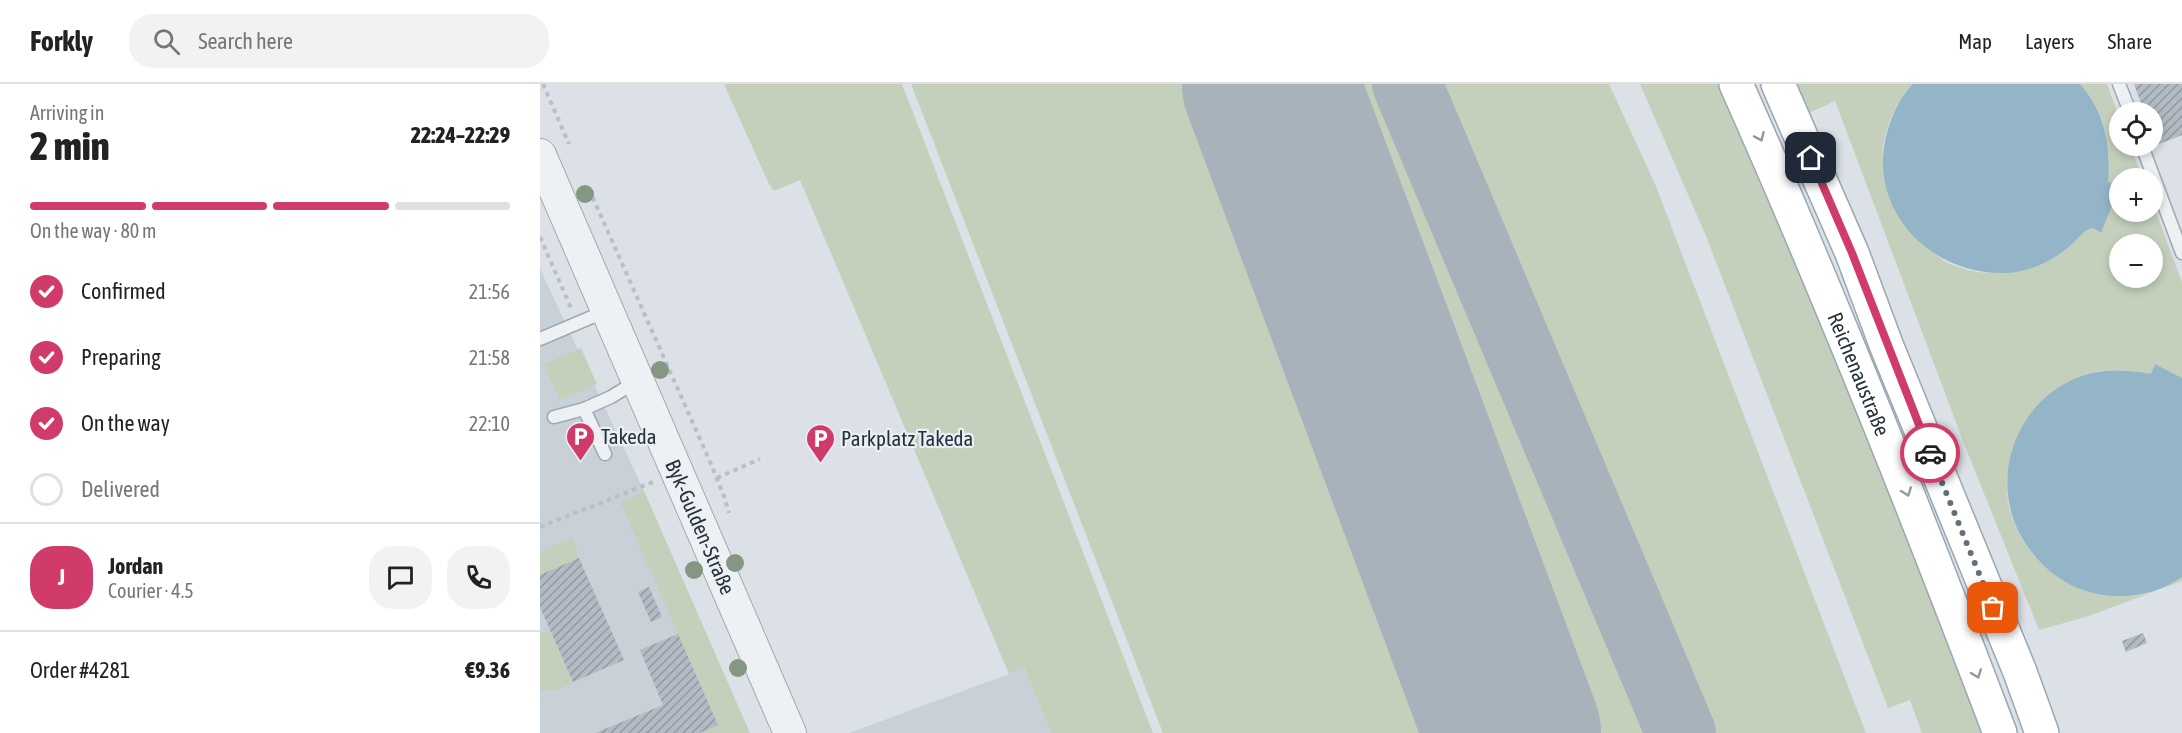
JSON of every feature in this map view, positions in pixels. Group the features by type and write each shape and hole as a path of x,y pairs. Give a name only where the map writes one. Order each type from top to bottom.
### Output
{"main road":[{"name":"Reichenaustraße","path":"1736,84 1865,384 2000,733"},
{"name":"Reichenaustraße","path":"1778,84 1852,253 1887,347 2020,672 2042,733"}],"street":[{"name":"Byk-Gulden-Straße","path":"540,155 790,733"}],"lane":[{"path":"2119,84 2126,102"},
{"path":"2146,156 2182,253"},
{"path":"540,339 608,310"},
{"path":"554,417 584,409 611,397 639,380"},
{"path":"584,409 605,454"}],"path":[{"path":"717,478 760,459"},
{"path":"540,527 649,484"}],"shaded area":[{"path":"540,269 644,491 749,733 540,733"},
{"path":"1024,667 1051,733 849,733 1009,674"}],"green space":[{"path":"724,84 902,84 1153,733 1051,733 1024,667 1009,674 800,180 774,191"},
{"path":"911,84 1609,84 1655,184 1866,733 1163,733"},
{"path":"1640,84 1719,84 1787,239 1875,451 1983,733 1922,733 1910,700 1888,708 1706,236"},
{"path":"1793,84 1913,84 1889,123 1883,146 1886,174 1917,228 1936,255 1962,268 1985,273 2003,273 2035,266 2055,257 2090,229 2093,228 2100,233 2108,174 2106,136 2093,101 2080,84 2107,84 2114,102 2109,102 2109,156 2134,156 2139,168 2109,168 2109,222 2160,222 2182,282 2182,378 2155,364 2151,375 2124,371 2088,374 2079,377 2044,403 2025,422 2015,446 2007,477 2010,511 2022,539 2041,563 2066,581 2094,593 2124,596 2152,592 2089,616 2039,630 1965,446 1835,101 1807,114"},
{"path":"581,348 597,384 560,400 543,364"},
{"path":"644,491 750,733 700,733 718,725 620,502"},
{"path":"573,537 579,558 540,575 540,552"},
{"path":"2182,577 2182,581 2157,590"},
{"path":"550,630 573,682 549,691 540,690 540,634"}],"water":[{"path":"1913,84 2080,84 2089,95 2101,118 2107,142 2109,213 2101,233 2093,228 2090,229 2050,260 2033,268 2006,273 1979,271 1954,264 1931,251 1912,234 1897,214 1887,190 1883,164 1890,122"},
{"path":"2155,364 2182,378 2182,577 2173,583 2144,594 2114,596 2094,593 2065,582 2049,570 2034,555 2019,532 2010,507 2007,481 2011,455 2020,430 2035,408 2054,390 2079,377 2097,372 2124,371 2151,374"}],"building":[{"path":"2134,84 2182,84 2182,135 2163,143 2163,102 2140,102"},
{"path":"579,558 624,660 573,682 540,607 540,575"},
{"path":"649,587 662,617 651,622 638,592"},
{"path":"2143,633 2147,643 2126,652 2122,641"},
{"path":"678,634 718,725 700,733 595,733 663,705 640,650"}],"taxiway":[{"path":"1407,84 1681,733"}],"runway":[{"path":"1270,84 1513,733"}],"way so far":[{"path":"1930,453 1993,608"}],"place":[{"name":"Takeda","path":"580,462"},
{"name":"Parkplatz Takeda","path":"820,464"}],"route":[{"path":"1811,158 1852,253 1930,453"}]}
